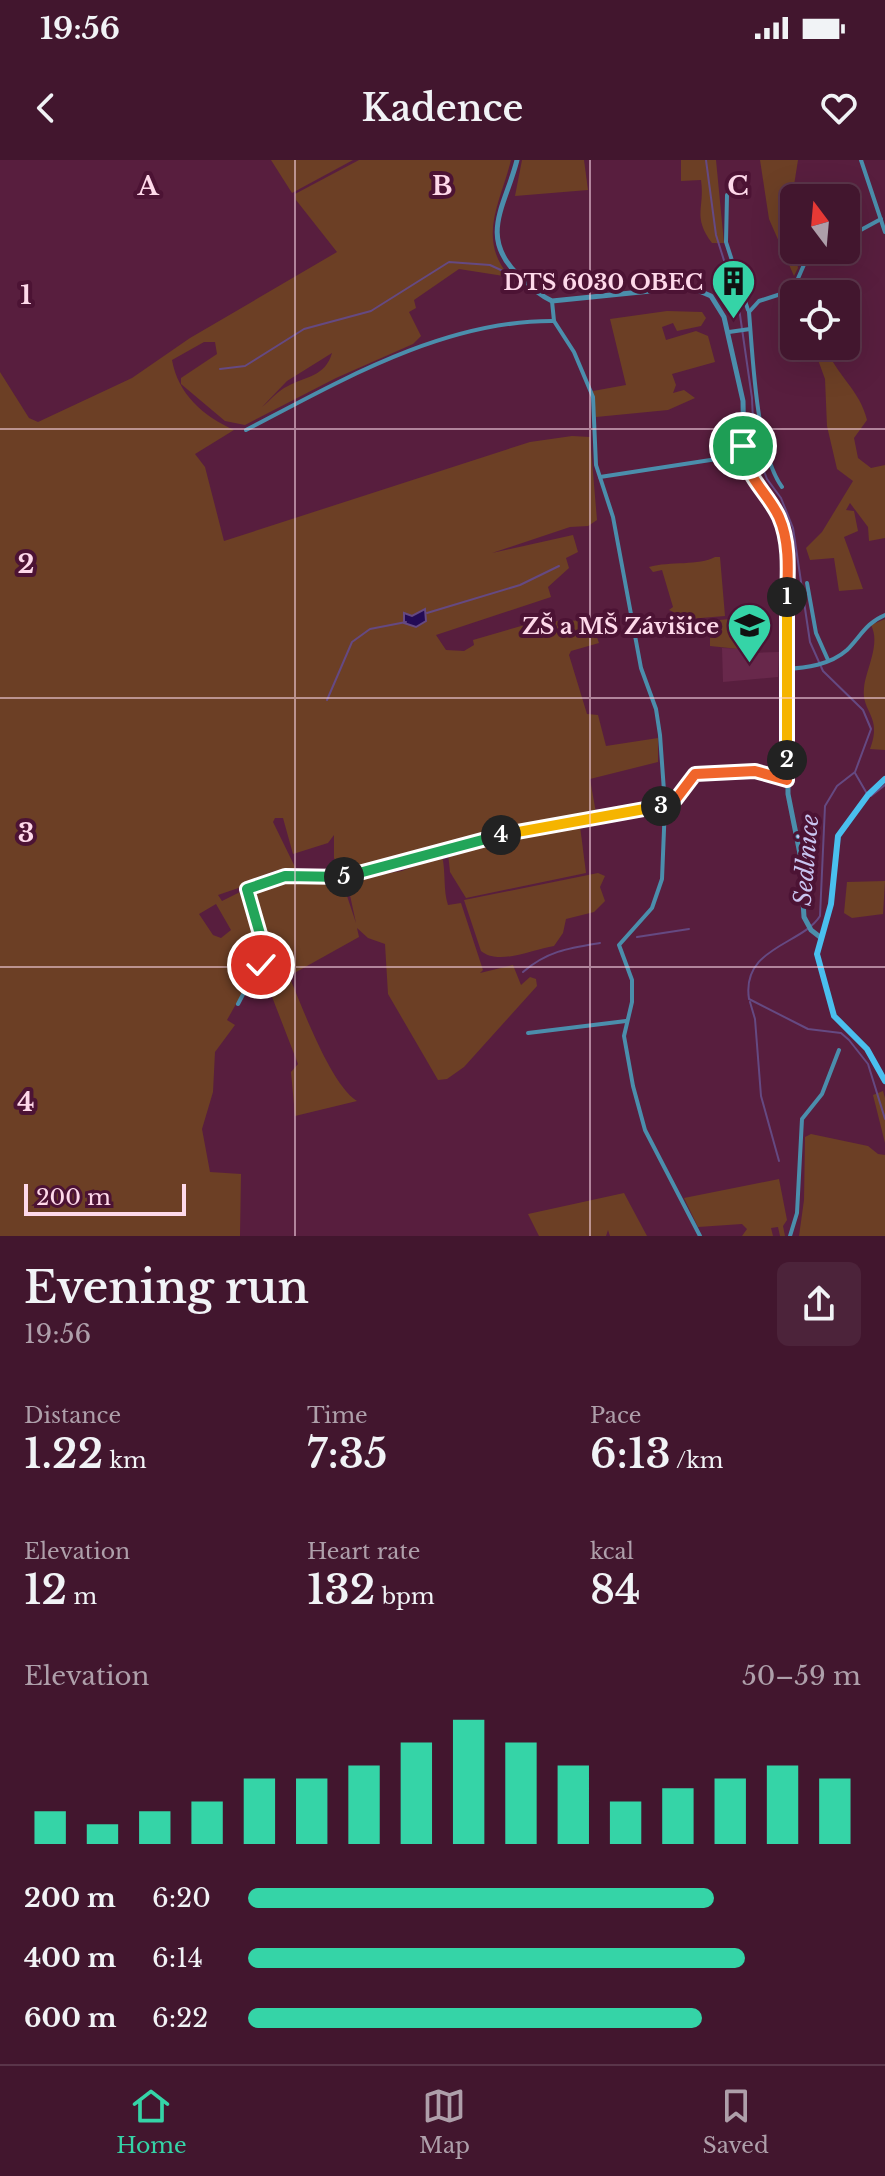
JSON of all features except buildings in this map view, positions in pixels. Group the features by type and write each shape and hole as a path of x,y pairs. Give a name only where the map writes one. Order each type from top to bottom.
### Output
{"main road":[{"path":"885,779 869,794 838,836 831,904 817,958 832,1013 867,1049 885,1081"}],"street":[{"path":"517,160 497,223 496,240 507,264 552,301 554,321 574,352 593,397 594,449 613,517 641,668 656,709 665,805 662,879 652,908 619,945 632,980 626,1021 627,1063 645,1130 700,1236"},
{"path":"861,160 885,232"},
{"path":"727,195 726,242 749,312 748,329 763,446 773,475 782,487"},
{"path":"860,230 881,219"},
{"path":"749,312 759,301 791,291 804,264"},
{"path":"552,301 690,287 715,300 729,332 743,401 743,455 751,477 780,518 787,546 787,780 800,854 806,922 820,937"},
{"path":"246,430 362,372 442,339 523,321 554,321"},
{"path":"729,332 748,329"},
{"path":"600,477 743,455"},
{"path":"807,583 816,633 826,661"},
{"path":"785,669 813,667 826,661 848,648 869,624 885,615"},
{"path":"238,1004 264,955 247,893 250,887 285,876 344,877 486,837 665,805 676,799 695,774 755,771 787,780"},
{"path":"528,1033 626,1021"},
{"path":"790,1236 797,1213 802,1119 822,1094 839,1050"}],"shaded area":[{"path":"271,160 353,160 292,193"},
{"path":"359,160 511,160 497,205 493,234 494,248 510,277 459,269 414,300 416,308 409,312 421,336 413,344 336,378 245,425 225,421 181,384 181,378 217,354 215,342 204,342 172,360 175,372 180,383 186,393 202,411 234,430 195,454 205,467 224,541 530,442 572,436 590,437 597,520 588,526 570,527 492,553 573,535 578,552 566,558 569,568 548,587 551,597 436,635 446,650 464,651 474,645 473,640 535,622 591,620 599,643 571,651 569,655 587,714 598,715 606,746 658,738 658,762 590,779 596,813 485,834 350,873 348,866 344,867 345,874 334,858 334,835 328,843 293,854 283,818 275,818 273,822 296,869 274,871 257,878 259,881 218,895 222,901 240,892 257,929 261,947 256,969 251,957 247,958 254,972 227,1020 235,1025 215,1052 213,1092 202,1129 210,1172 241,1174 240,1236 0,1236 0,372 29,418 38,422 132,378 190,338 337,252 296,200 295,194","holes":["332,353 320,371 284,388 262,407 287,381","216,904 231,930 221,938 213,935 199,914"]},
{"path":"522,160 584,160 588,190 515,196"},
{"path":"681,160 716,160 724,243 712,243 706,234 701,219 701,180 681,181"},
{"path":"760,160 798,160 794,184 780,184 780,244 769,219"},
{"path":"789,264 797,264 794,276"},
{"path":"667,311 702,312 706,318 701,326 677,331 673,323 662,327 666,340 696,331 708,336 715,362 672,374 676,385 673,393 684,390 695,398 668,410 596,417 593,391 626,385 610,319"},
{"path":"818,360 832,360 854,391 867,420 854,438 858,458 871,468 885,465 885,538 869,541 868,527 850,503 846,510 854,511 858,531 844,537 863,589 839,591 834,558 810,560 806,548 822,532 853,481 837,469 827,426 825,379"},
{"path":"720,557 725,616 689,619 669,610 673,607 662,570 653,572 649,567 701,562"},
{"path":"425,609 426,621 416,627 404,623 404,613 412,616"},
{"path":"739,618 739,649 710,646 710,621"},
{"path":"885,619 885,750 870,749 874,729 864,688 874,648 871,625"},
{"name":"ZŠ a MŠ Závišice","path":"722,648 751,649 751,653 779,652 778,677 723,682"},
{"path":"580,826 586,873 466,898 450,872 448,853 513,836"},
{"path":"442,855 448,905 461,903 483,970 480,973 513,965 521,985 530,977 536,979 537,986 464,1067 447,1079 438,1080 388,994 385,944 368,938 357,928 359,937 289,976 327,1062 347,1092 357,1101 295,1116 291,1072 298,1064 269,989 278,982 282,988 287,985 266,946 252,891 288,879 342,881 356,923 348,886 351,879 402,871"},
{"path":"598,873 605,876 600,887 605,901 594,912 566,919 563,933 554,946 506,957 481,951 464,900"},
{"path":"885,881 883,914 852,918 844,913 847,882"},
{"path":"883,1091 885,1098 885,1143 873,1095"},
{"path":"811,1134 868,1146 885,1155 885,1236 799,1236 804,1200 805,1137"},
{"path":"779,1179 787,1220 783,1226 785,1236 780,1236 778,1227 771,1228 773,1236 742,1236 747,1229 742,1224 698,1227 684,1198"},
{"path":"624,1193 647,1236 610,1236 608,1230 606,1236 539,1236 528,1214"}],"waterway":[{"name":"Sedlnice","path":"706,160 716,235 739,308 752,398 754,445 767,479 781,498 793,528 810,642 823,671 863,710 871,729 855,772 837,786 825,806 820,916 754,968 749,982 749,999 808,1029 841,1033 849,1040 868,1064 885,1119"},
{"path":"220,369 245,366 304,329 371,311 449,262 490,265 503,271"},
{"path":"427,613 520,585 559,566"},
{"path":"327,700 352,642 370,629 406,622"},
{"path":"855,773 866,792"},
{"path":"871,796 885,785"},
{"path":"637,937 689,929"},
{"path":"523,972 550,955 600,943"},
{"path":"750,1002 755,1019 761,1096 779,1161"}],"place":[{"name":"DTS 6030 OBEC","path":"734,321"},
{"name":"ZŠ a MŠ Závišice","path":"750,665"}],"route":[{"path":"261,965 263,942 247,889 271,879 285,876 344,877 409,862 486,837 665,805 676,799 689,777 700,773 744,770 787,780 787,546 780,518 749,474 743,446"}]}
